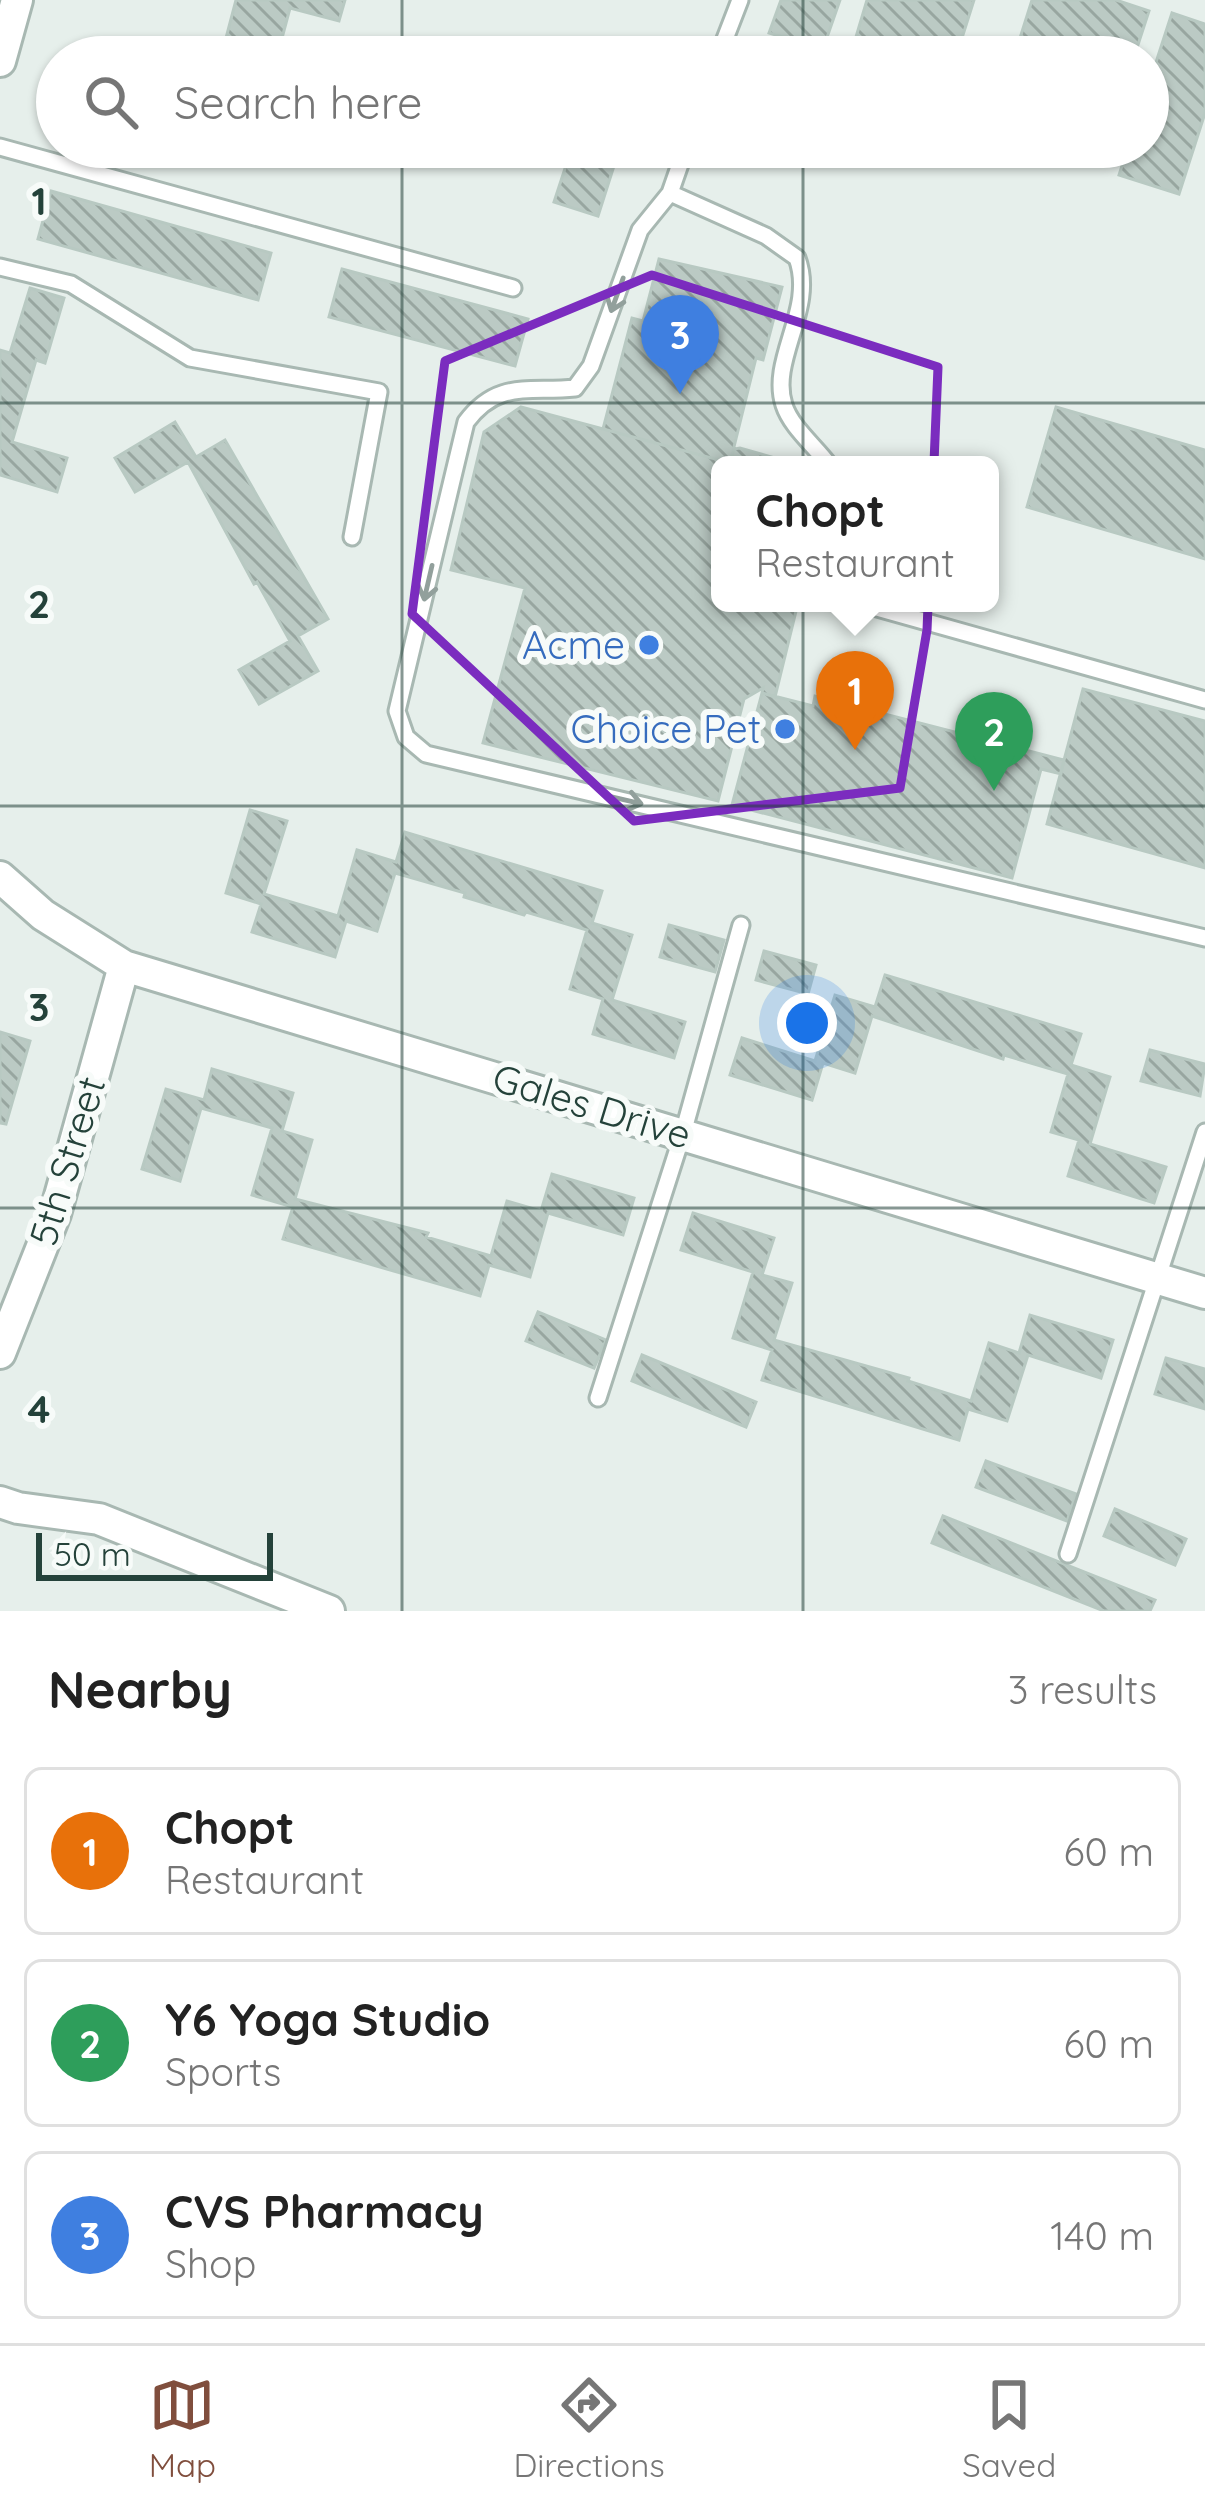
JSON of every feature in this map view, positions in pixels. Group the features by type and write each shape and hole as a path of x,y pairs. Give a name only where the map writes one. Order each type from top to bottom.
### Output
{"street":[{"path":"0,61 17,0"},
{"name":"Gales Drive","path":"0,877 43,916 124,966 1205,1293"},
{"name":"5th Street","path":"0,1353 61,1194 124,966"},
{"path":"0,1502 99,1519 329,1611"}],"lane":[{"path":"726,36 740,0"},
{"path":"0,148 36,158"},
{"path":"73,168 513,288"},
{"path":"679,168 670,193 640,230 591,366 575,388 523,387 496,394 466,422 397,711 406,737 427,754 1205,938"},
{"path":"670,193 766,236 797,258 803,292 782,394 794,423 822,456"},
{"path":"0,267 71,284 190,358 379,392 352,537"},
{"path":"891,612 1205,700"},
{"path":"598,1398 683,1133 741,925"},
{"path":"1068,1554 1205,1132"}],"highlighted area":[{"path":"652,275 938,367 927,630 900,788 634,821 412,614 445,361"}],"building":[{"path":"236,0 345,0 339,21 290,8 283,36 227,36"},
{"path":"781,0 840,0 828,36 769,33"},
{"path":"867,0 974,0 963,36 856,36"},
{"path":"1032,0 1116,0 1149,11 1141,36 1021,36"},
{"path":"1172,13 1205,24 1205,113 1179,194 1119,175 1121,168 1169,168 1169,36 1165,36"},
{"path":"565,168 613,168 598,216 554,202"},
{"path":"51,191 271,253 258,300 38,239"},
{"path":"659,259 782,287 763,360 756,358 732,456 711,458 603,429 632,318 643,321"},
{"path":"342,269 528,319 515,366 329,317"},
{"path":"30,288 64,298 45,363 36,360 12,442 67,458 57,492 0,475 0,350 10,353"},
{"name":"Acme","path":"521,407 711,458 711,612 796,612 775,697 762,693 763,688 744,699 718,801 483,743 525,588 451,570 484,432"},
{"path":"1056,407 1205,450 1205,559 1027,507"},
{"path":"175,422 196,457 225,440 328,619 298,636 318,671 259,704 239,670 290,641 188,462 135,492 115,458"},
{"name":"Acme","path":"740,448 768,456 732,456"},
{"path":"1083,689 1205,721 1205,868 1047,824"},
{"path":"762,693 813,706 815,696 1064,760 1061,774 1041,769 1012,878 732,805"},
{"path":"250,810 287,821 264,894 338,916 357,850 396,862 405,832 602,891 592,923 632,935 612,1000 685,1022 674,1058 593,1034 603,999 570,989 587,930 464,897 465,893 395,873 377,931 346,921 335,957 252,932 261,904 226,893"},
{"path":"669,925 724,940 715,972 660,957"},
{"path":"764,951 816,965 808,994 756,980"},
{"path":"885,975 1081,1034 1071,1065 1110,1077 1090,1144 1166,1167 1154,1203 1068,1176 1079,1140 1051,1132 1068,1074 1004,1055 1003,1059 872,1016 855,1073 823,1063 812,1100 730,1075 742,1038 815,1061 835,995 875,1007"},
{"path":"0,1032 30,1041 6,1124 0,1123"},
{"path":"1150,1050 1205,1064 1200,1096 1141,1081"},
{"path":"212,1069 293,1093 282,1131 312,1140 295,1199 428,1233 426,1237 491,1256 507,1201 541,1211 552,1174 634,1198 623,1235 548,1213 530,1277 489,1265 480,1296 283,1239 293,1207 252,1195 272,1128 201,1108 180,1181 142,1169 166,1089 204,1100"},
{"path":"693,1213 774,1238 762,1275 792,1283 774,1340 909,1378 971,1401 989,1343 1019,1353 1030,1315 1113,1340 1101,1378 1028,1355 1007,1421 968,1409 959,1440 762,1380 772,1350 733,1338 753,1272 681,1250"},
{"path":"538,1312 606,1340 594,1368 526,1341"},
{"path":"642,1355 756,1402 746,1427 632,1381"},
{"path":"1166,1358 1205,1369 1205,1409 1155,1394"},
{"path":"986,1461 1076,1494 1067,1521 976,1487"},
{"path":"1115,1509 1186,1539 1175,1565 1104,1536"},
{"path":"943,1516 1155,1600 1150,1611 1104,1611 932,1543"}],"place":[{"name":"CVS Pharmacy","path":"680,394"},
{"name":"Acme","path":"649,645"},
{"name":"Choice Pet","path":"785,729"},
{"name":"Chopt","path":"855,750"},
{"name":"Y6 Yoga Studio","path":"994,791"}]}
